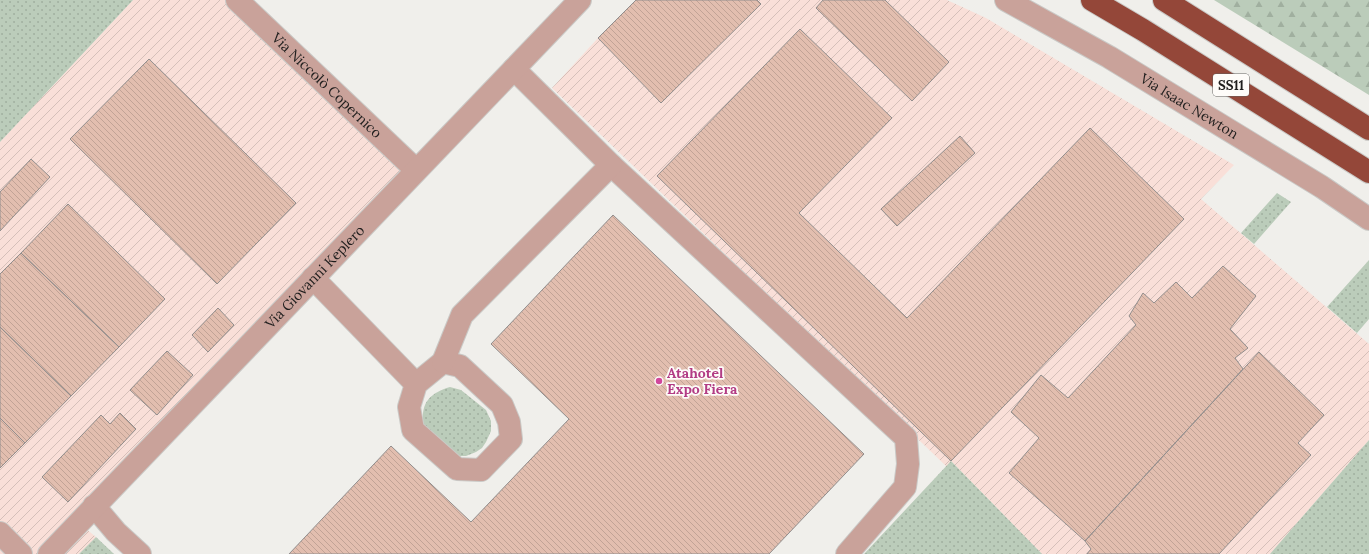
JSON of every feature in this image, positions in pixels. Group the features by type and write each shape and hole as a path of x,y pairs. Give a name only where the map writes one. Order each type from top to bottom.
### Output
{"highway":[{"name":"SS11","path":"1092,0 1143,30 1369,172"},
{"name":"SS11","path":"1164,0 1369,129"}],"street":[{"name":"Via Niccolò Copernico","path":"238,0 416,170"},
{"name":"Via Giovanni Keplero","path":"49,554 580,0"},
{"name":"Via Isaac Newton","path":"1006,0 1110,57 1322,187 1369,218"},
{"path":"514,69 611,165 906,438 908,464 905,487 848,554"},
{"path":"443,362 460,366 502,405 509,422 511,440 480,470 457,469 413,430 409,407 416,384 443,362 462,315 611,165"},
{"path":"312,278 416,384"},
{"path":"94,506 116,532 140,554"},
{"path":"0,533 21,554"}],"shaded area":[{"path":"133,0 237,0 416,170 79,523 96,537 79,554 0,554 0,142"},
{"path":"636,0 947,0 986,18 1234,165 1201,199 1369,344 1369,440 1270,554 1042,554 951,461 947,467 552,88 598,38"}],"green space":[{"path":"0,0 133,0 0,142"},
{"path":"1214,0 1369,0 1369,95 1227,8"},
{"path":"1277,193 1291,202 1254,244 1241,233"},
{"path":"1369,260 1369,319 1357,333 1327,307"},
{"path":"450,387 461,390 486,410 491,421 491,431 482,448 466,456 459,456 424,428 423,413 427,402 436,393"},
{"path":"1369,440 1369,554 1270,554"},
{"path":"951,461 1042,554 864,554"},
{"path":"96,537 114,554 79,554"}],"building":[{"path":"636,0 757,0 761,4 661,103 598,38"},
{"path":"823,0 885,0 949,62 912,101 816,8"},
{"path":"800,29 892,118 799,213 907,318 1090,128 1184,219 951,461 657,176"},
{"path":"149,59 296,203 217,284 70,139"},
{"path":"960,136 975,153 897,226 881,209"},
{"path":"31,159 50,177 0,231 0,192"},
{"path":"68,204 165,299 119,347 21,253"},
{"name":"Atahotel Expo Fiera","path":"613,215 864,454 769,554 289,554 391,446 471,522 569,419 491,344"},
{"path":"21,253 119,347 71,396 0,327 0,274"},
{"path":"1223,266 1256,296 1230,329 1248,348 1235,358 1243,369 1085,541 1009,473 1039,438 1011,412 1041,375 1068,398 1136,325 1129,316 1143,293 1154,303 1176,282 1192,298"},
{"path":"218,308 234,325 208,352 192,335"},
{"path":"0,327 71,396 25,443 0,418"},
{"path":"167,351 193,375 157,415 130,390"},
{"path":"1259,352 1324,415 1298,443 1311,455 1219,554 1087,554 1091,549 1085,541"},
{"path":"120,413 136,429 68,502 42,477 101,415 110,424"},
{"path":"0,418 25,443 0,468"}],"place":[{"name":"Atahotel Expo Fiera","path":"659,381"}]}
